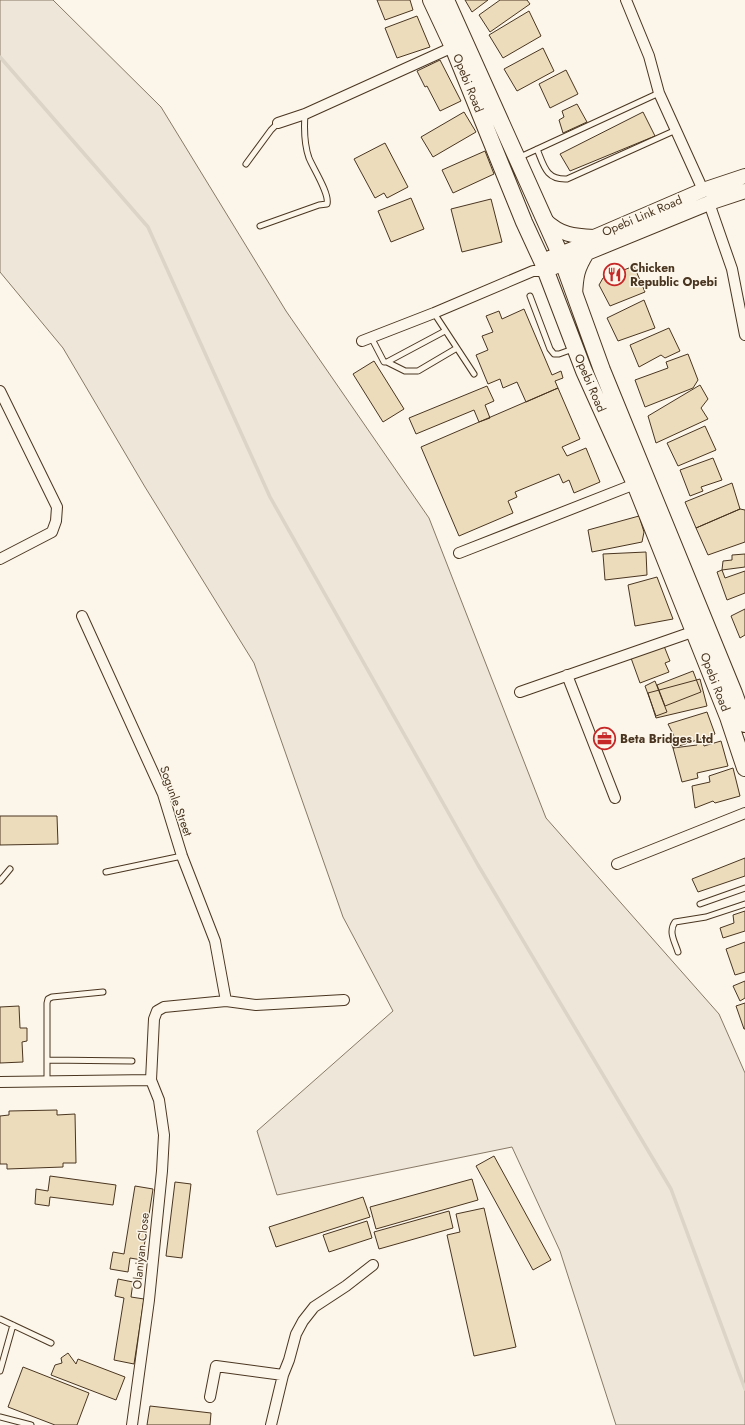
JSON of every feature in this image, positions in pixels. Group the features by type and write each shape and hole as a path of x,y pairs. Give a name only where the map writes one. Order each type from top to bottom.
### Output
{"main road":[{"name":"Opebi Road","path":"431,0 453,47 524,222 540,268 587,378 635,484 695,631 728,717 745,768"},
{"name":"Opebi Road","path":"446,0 562,259 602,370 734,693 745,724"},
{"name":"Opebi Link Road","path":"540,268 562,259 587,253 745,176"},
{"name":"Opebi Link Road","path":"562,259 575,248 594,237 706,196 745,191"},
{"path":"545,220 554,229 563,233 574,236 594,237"},
{"path":"575,297 578,267 587,253"}],"street":[{"path":"626,0 650,56 659,93 706,196 732,269 745,335"},
{"path":"278,124 305,114 453,47"},
{"path":"366,339 434,313 540,268"},
{"path":"0,391 57,506 56,521 52,532 0,559"},
{"path":"459,553 635,484"},
{"name":"Sogunle Street","path":"82,616 163,794 182,856 215,941 226,1001"},
{"path":"520,692 695,631"},
{"path":"567,675 615,798"},
{"path":"617,864 745,813"},
{"path":"0,1082 151,1080 154,1019 157,1011 164,1007 226,1001 256,1005 344,1000"},
{"name":"Olaniyan Close","path":"132,1425 149,1300 162,1171 164,1135 159,1100 151,1080"},
{"path":"271,1425 283,1375 296,1334 303,1321 314,1307 346,1286 373,1265"},
{"path":"210,1397 216,1366 283,1375"}],"lane":[{"path":"517,159 659,93"},
{"path":"260,226 319,205 327,204 327,194 309,158 306,147 304,127 305,114"},
{"path":"246,164 271,130 278,124"},
{"path":"537,150 548,173 558,179 567,179 676,130"},
{"path":"530,296 550,349 554,354 559,354 575,348"},
{"path":"434,313 474,374"},
{"path":"387,362 445,331"},
{"path":"366,339 384,362 405,371 418,371 457,348"},
{"path":"106,872 182,856"},
{"path":"0,881 10,869"},
{"path":"700,904 745,888"},
{"path":"678,952 672,934 672,927 675,922 706,917 745,904"},
{"path":"47,1082 48,999 52,997 103,992"},
{"path":"47,1060 132,1061"},
{"path":"0,1319 51,1342"},
{"path":"0,1371 12,1325"},
{"path":"0,1417 31,1425"}],"shaded area":[{"path":"0,0 53,0 161,107 286,311 429,518 546,818 719,1014 745,1073 745,1425 616,1425 560,1251 512,1147 277,1195 257,1131 393,1011 343,917 254,663 145,487 63,348 0,272"}],"building":[{"path":"377,0 410,0 413,10 385,20"},
{"path":"465,0 488,0 472,12"},
{"path":"500,0 527,0 530,4 490,32 479,15"},
{"path":"529,11 541,36 503,58 489,35"},
{"path":"417,16 430,47 397,58 385,28"},
{"path":"543,48 554,71 517,91 504,69"},
{"path":"440,60 461,101 440,111 417,71"},
{"path":"566,70 578,94 550,108 539,84"},
{"path":"577,104 587,122 563,133 559,120 564,117 562,111"},
{"path":"464,112 476,132 433,157 421,137"},
{"path":"643,112 655,136 570,171 560,154"},
{"path":"385,143 408,187 387,198 384,193 375,198 354,159"},
{"path":"485,151 494,174 453,193 442,170"},
{"path":"411,198 424,229 391,242 378,211"},
{"path":"491,199 502,242 462,252 451,209"},
{"path":"634,266 645,292 610,306 599,285 603,278"},
{"path":"644,300 655,328 618,341 607,318"},
{"path":"524,309 552,375 561,371 563,378 555,381 558,388 526,402 517,382 503,388 500,379 488,384 476,355 488,350 482,336 493,332 486,316 499,311 502,319"},
{"path":"669,328 680,351 665,358 661,355 639,367 630,345"},
{"path":"688,354 698,380 693,388 645,407 635,380 668,368 666,362"},
{"path":"374,361 404,409 383,422 353,374"},
{"path":"700,385 708,399 701,408 708,419 656,443 648,416"},
{"path":"487,386 494,401 485,405 490,418 479,422 474,410 416,434 409,418"},
{"path":"558,388 580,439 562,447 567,456 586,448 600,482 574,493 569,480 563,483 559,474 515,492 517,497 508,501 513,513 459,536 421,447"},
{"path":"705,426 716,450 678,466 667,443"},
{"path":"713,458 722,480 701,487 703,491 690,496 680,470"},
{"path":"732,483 740,509 696,528 685,502"},
{"path":"740,509 745,510 745,542 708,555 696,528"},
{"path":"639,516 644,532 642,542 592,552 588,530"},
{"path":"646,552 647,575 605,580 603,554"},
{"path":"745,554 745,567 722,570 723,561 732,560 732,555"},
{"path":"722,570 725,578 745,571 745,593 727,600 717,572"},
{"path":"657,577 673,619 635,626 628,585"},
{"path":"745,609 745,635 740,638 731,616"},
{"path":"664,646 670,661 665,663 669,672 640,683 631,658"},
{"path":"693,671 701,692 665,706 657,685"},
{"path":"700,679 707,706 656,718 648,693"},
{"path":"655,681 667,712 656,716 645,686"},
{"path":"707,712 715,734 673,748 669,738 674,736 668,724"},
{"path":"702,739 704,746 721,741 728,766 697,773 698,778 682,782 673,748 697,745 696,741"},
{"path":"733,768 740,796 715,803 713,801 695,808 692,786 710,782 709,776"},
{"path":"0,816 57,816 58,844 0,845"},
{"path":"745,858 745,876 698,892 692,879"},
{"path":"745,911 745,931 723,938 720,928 734,923 733,915"},
{"path":"745,942 745,972 735,975 726,949"},
{"path":"745,981 745,998 740,1001 733,986"},
{"path":"745,1003 745,1029 744,1029 736,1006"},
{"path":"19,1006 20,1028 27,1028 27,1041 22,1042 23,1062 0,1063 0,1007"},
{"path":"57,1110 57,1115 75,1114 76,1163 63,1163 63,1167 7,1169 7,1164 0,1164 0,1116 9,1115 9,1111"},
{"path":"494,1156 551,1260 533,1270 476,1166"},
{"path":"50,1176 116,1185 113,1205 50,1197 49,1206 35,1204 36,1189 48,1191"},
{"path":"472,1179 478,1200 376,1229 370,1207"},
{"path":"175,1182 191,1184 182,1258 166,1256"},
{"path":"135,1186 153,1189 142,1260 130,1258 128,1272 110,1269 113,1252 124,1254"},
{"path":"363,1197 370,1217 276,1247 269,1227"},
{"path":"484,1208 516,1347 474,1356 447,1235 460,1232 456,1214"},
{"path":"449,1211 453,1228 379,1249 374,1232"},
{"path":"367,1221 372,1238 329,1252 323,1235"},
{"path":"118,1279 133,1282 131,1297 144,1299 134,1364 114,1360 124,1298 115,1296"},
{"path":"68,1353 76,1364 78,1359 125,1377 116,1400 51,1375 55,1365 62,1363 61,1358"},
{"path":"23,1367 89,1393 77,1425 55,1425 8,1407"},
{"path":"150,1406 211,1413 210,1425 147,1425"}],"waterway":[{"path":"0,57 148,227 270,497 478,865 671,1189 745,1389"}],"place":[{"name":"Chicken Republic Opebi","path":"615,275"},
{"name":"Beta Bridges Ltd","path":"604,739"}]}
